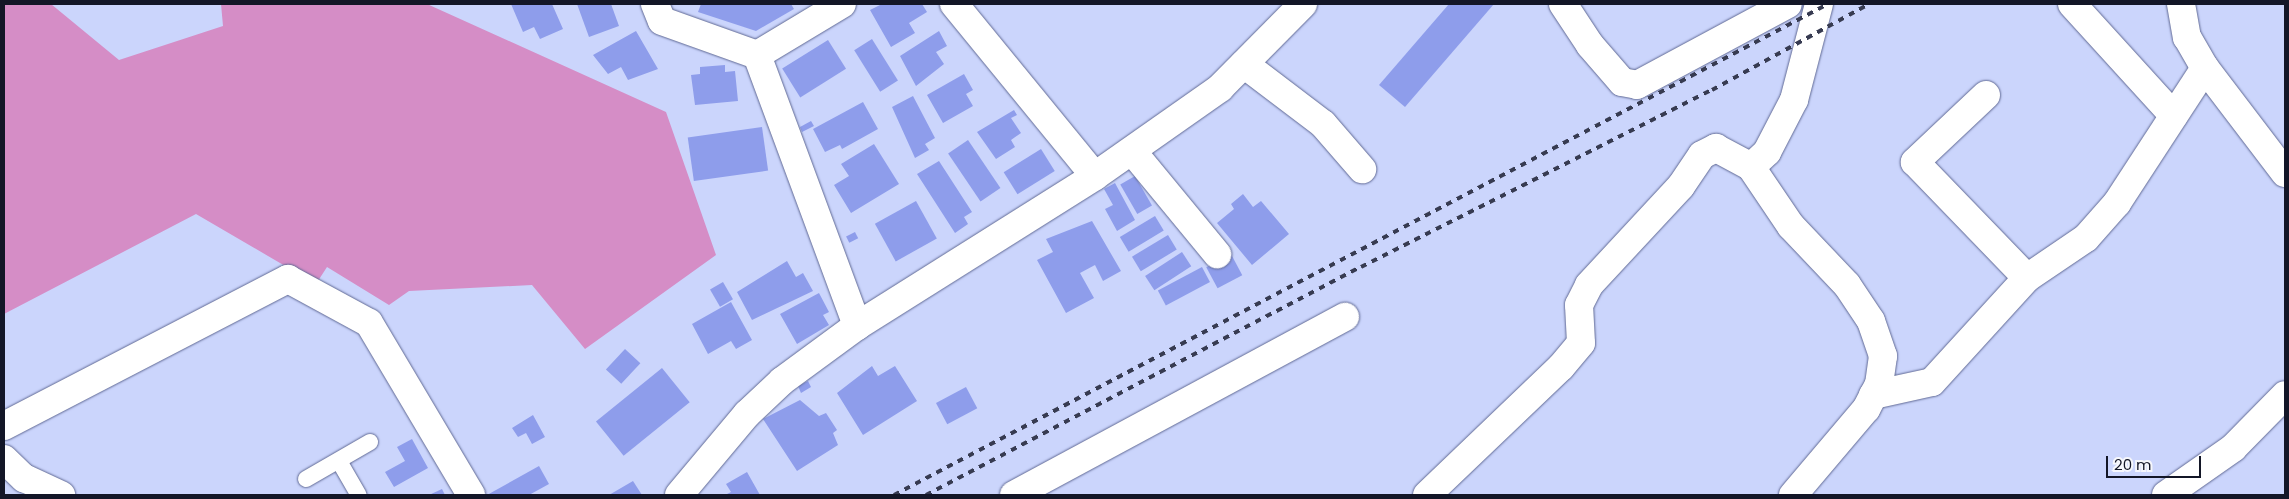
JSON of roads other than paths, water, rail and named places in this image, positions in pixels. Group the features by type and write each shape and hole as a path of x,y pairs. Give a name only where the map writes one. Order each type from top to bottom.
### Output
{"street":[{"path":"655,4 662,21 757,55"},
{"path":"757,55 842,4"},
{"path":"954,4 1095,176"},
{"path":"679,495 747,414 857,326 1095,176 1220,88 1303,4"},
{"path":"1564,4 1590,45 1622,82 1636,84 1788,4"},
{"path":"1751,167 1768,152 1794,100 1819,4"},
{"path":"2072,4 2174,116"},
{"path":"2182,4 2186,37 2205,68 2285,173"},
{"path":"757,55 857,326"},
{"path":"1244,64 1323,124 1362,169"},
{"path":"1873,395 1932,382 2027,278 2086,238 2117,203 2205,68"},
{"path":"1986,95 1915,162 2027,278"},
{"path":"1427,495 1561,367 1580,343 1579,305 1589,285 1681,186 1702,156 1722,149 1751,167 1791,226 1847,285 1870,321 1883,356 1873,395 1866,409 1799,493"},
{"path":"1132,151 1217,254"},
{"path":"4,426 288,280 369,323 471,495"},
{"path":"1014,495 1048,489 1345,317"},
{"path":"2166,495 2233,448 2285,395"},
{"path":"4,459 24,478 61,495"}],"lane":[{"path":"306,479 370,442"},
{"path":"339,461 359,495"}],"railway":[{"path":"894,495 1828,4"},
{"path":"926,495 1361,267 1712,90 1869,4"}]}
